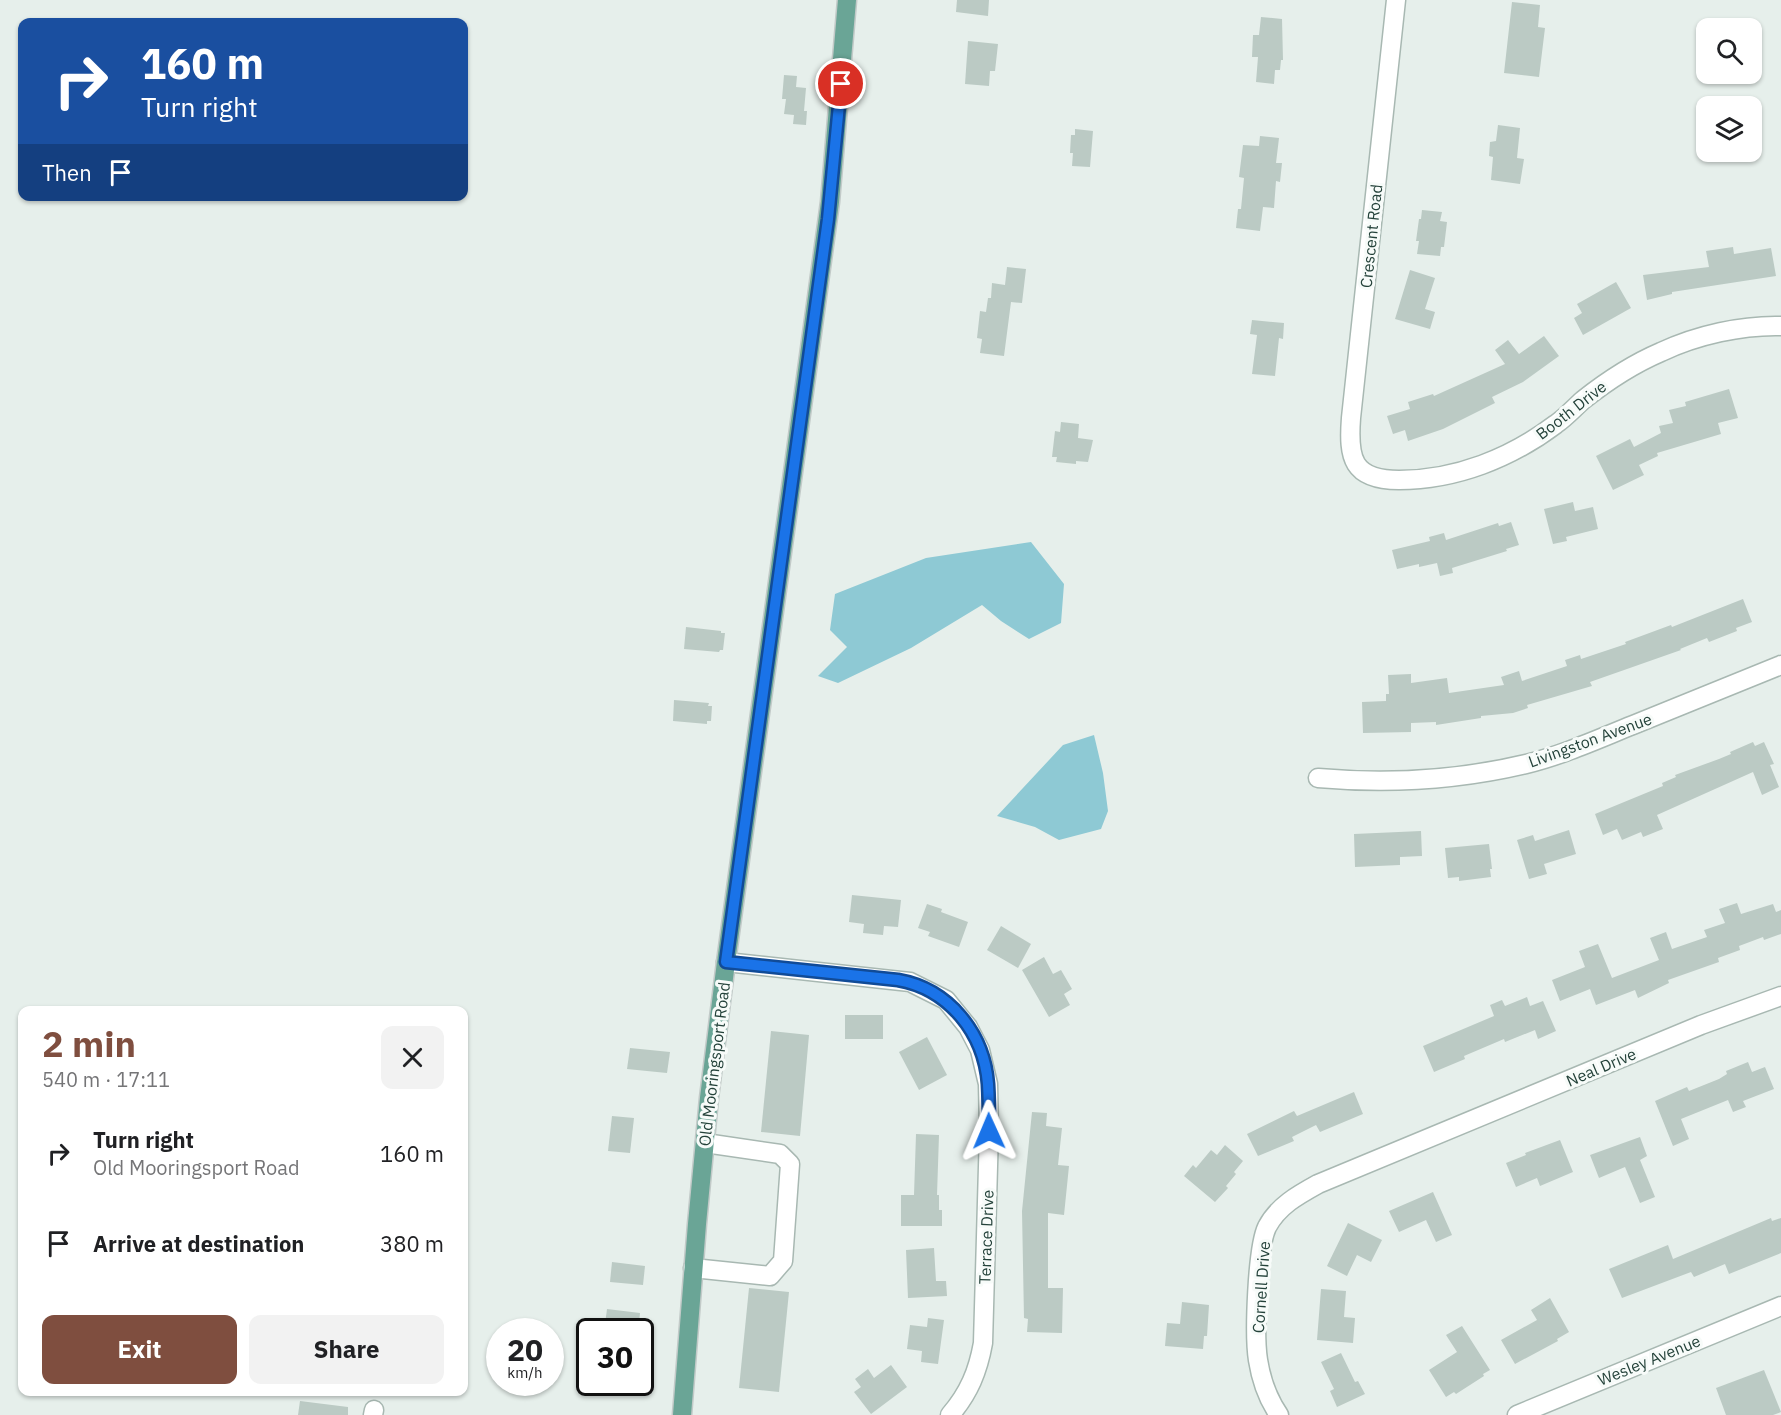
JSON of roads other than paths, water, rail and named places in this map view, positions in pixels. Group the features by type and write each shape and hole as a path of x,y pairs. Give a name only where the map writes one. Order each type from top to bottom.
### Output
{"main road":[{"name":"Old Mooringsport Road","path":"682,1415 705,1143 726,962 827,222 847,0"}],"street":[{"name":"Crescent Road","path":"1360,470 1353,462 1351,453 1351,418 1396,0"},
{"name":"Booth Drive","path":"1360,470 1383,479 1411,480 1443,477 1474,469 1514,452 1541,435 1620,374 1662,351 1699,338 1737,330 1781,326"},
{"name":"Livingston Avenue","path":"1318,778 1431,779 1529,764 1569,751 1781,665"},
{"name":"Terrace Drive","path":"726,962 910,982 946,1000 968,1027 976,1043 985,1067 989,1131 983,1343 979,1365 971,1385 950,1415"},
{"name":"Neal Drive","path":"1422,1141 1690,1030 1781,996"},
{"name":"Cornell Drive","path":"1279,1415 1264,1384 1257,1344 1260,1251 1267,1228 1276,1212 1294,1197 1318,1184 1422,1141"},
{"path":"693,1268 770,1276 783,1261 790,1164 780,1154 705,1143"},
{"name":"Wesley Avenue","path":"1517,1415 1781,1306"}],"water":[{"path":"1031,542 1064,584 1061,623 1029,639 1001,621 982,605 911,648 838,683 818,676 847,647 830,630 835,594 926,558"},
{"path":"1094,735 1103,773 1108,811 1101,829 1059,840 1035,827 997,816 1063,745"}]}
